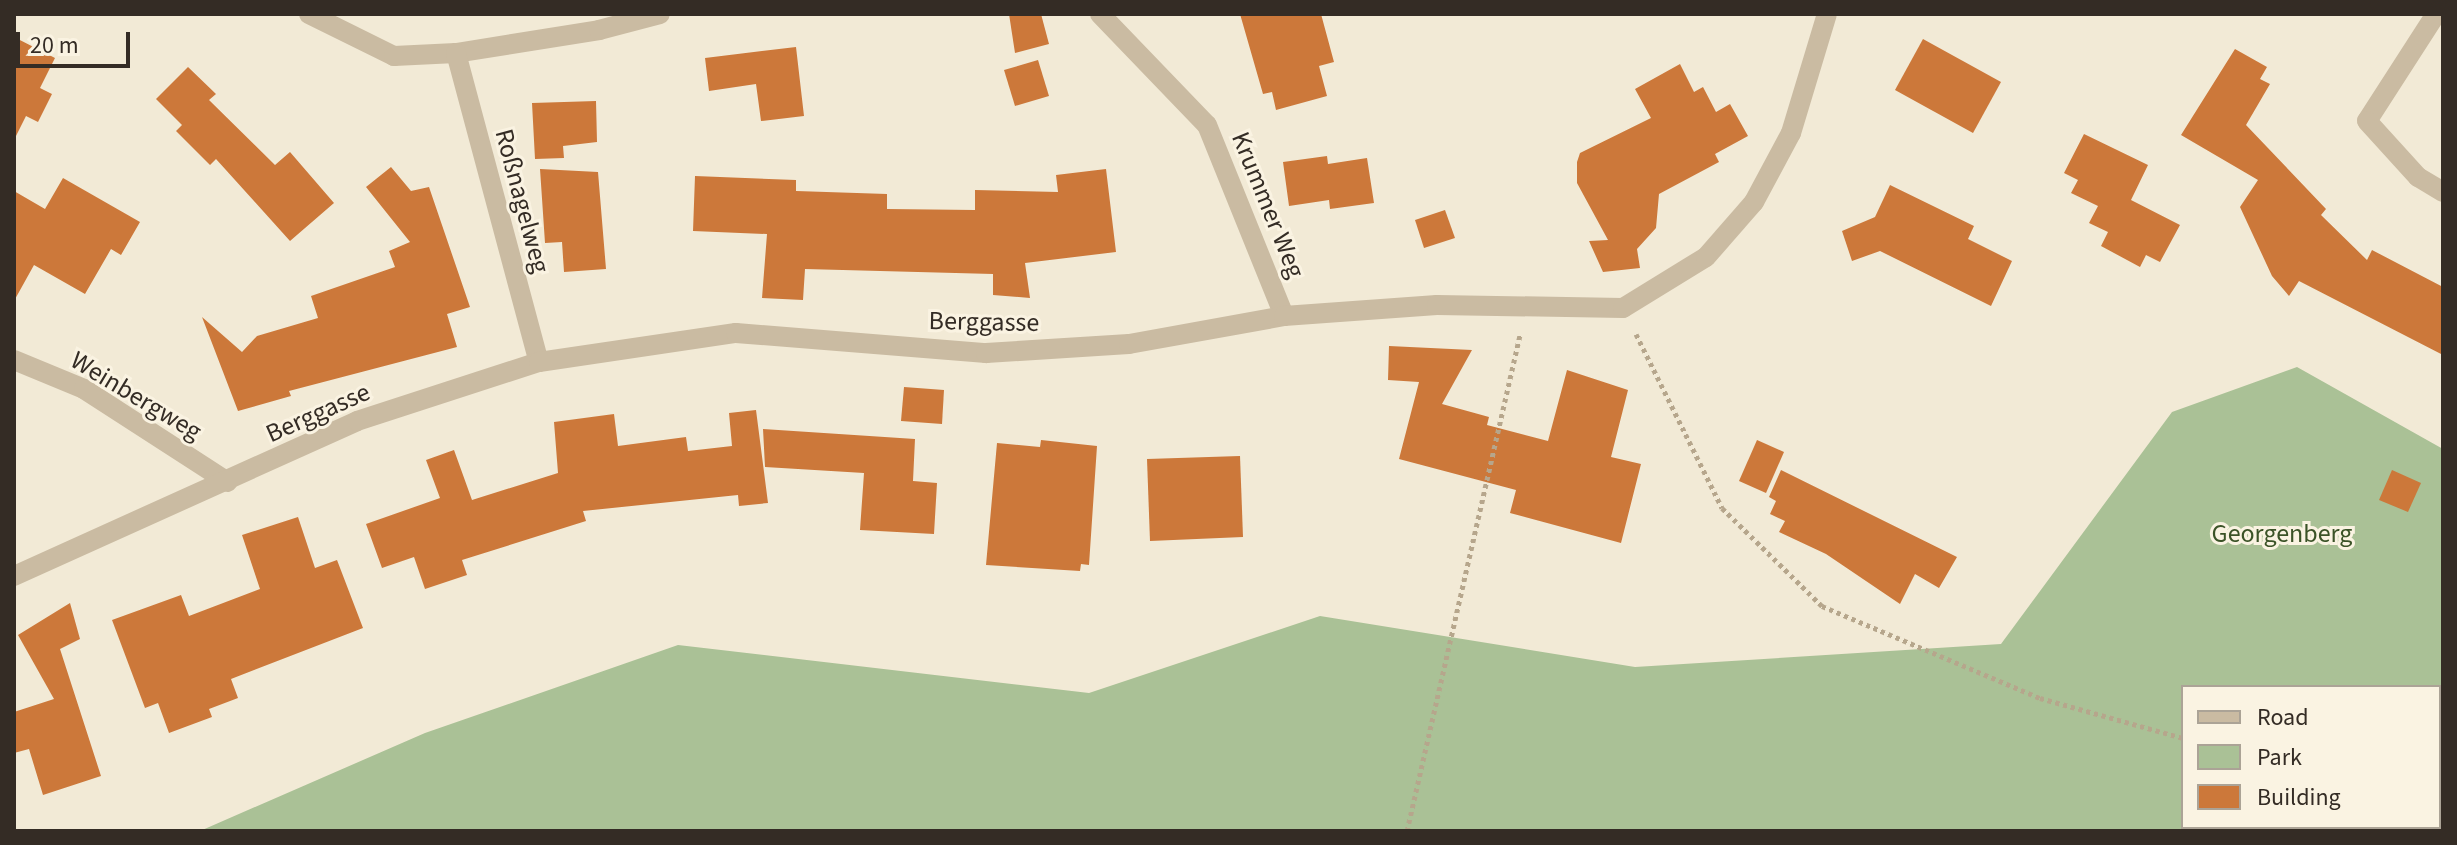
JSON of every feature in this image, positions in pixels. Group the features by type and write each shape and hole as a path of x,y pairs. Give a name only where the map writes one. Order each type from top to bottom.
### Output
{"street":[{"path":"309,14 394,56 456,53 599,22 660,14"},
{"name":"Krummer Weg","path":"1100,14 1207,125 1284,316"},
{"path":"1623,308 1706,257 1754,202 1791,133 1827,14"},
{"path":"2436,14 2367,121 2418,177 2443,192"},
{"name":"Roßnagelweg","path":"456,53 539,362"},
{"name":"Berggasse","path":"14,576 228,482 357,421 539,362 736,333 986,353 1129,344 1284,316 1437,305 1623,308"},
{"name":"Weinbergweg","path":"14,360 84,389 228,482"}],"path":[{"path":"1407,831 1527,307"},
{"path":"1623,308 1722,508 1822,606 2040,698 2181,737"}],"green space":[{"name":"Georgenberg","path":"2297,367 2443,449 2443,831 200,831 425,733 678,645 1089,693 1320,616 1635,667 2001,644 2172,412"}],"building":[{"path":"1009,14 1041,14 1049,44 1015,53"},
{"path":"1240,14 1321,14 1334,62 1319,66 1327,96 1276,110 1272,92 1263,94"},
{"path":"14,37 55,58 40,88 52,94 38,122 26,116 14,140"},
{"path":"1923,39 2001,82 1973,133 1895,90"},
{"path":"796,47 804,116 761,121 756,84 709,91 705,58"},
{"path":"2235,49 2267,67 2260,79 2270,84 2246,125 2326,209 2321,215 2367,260 2372,250 2443,287 2443,355 2299,281 2289,296 2272,276 2240,207 2258,180 2181,135"},
{"path":"1038,60 1049,96 1015,106 1004,70"},
{"path":"1680,64 1694,92 1703,87 1716,112 1730,104 1748,136 1715,154 1719,162 1659,194 1656,228 1637,249 1640,268 1603,272 1589,241 1608,240 1577,183 1580,153 1651,118 1635,89"},
{"path":"188,67 216,94 209,100 275,165 290,152 334,203 290,241 216,159 210,165 176,131 182,125 156,99"},
{"path":"596,101 597,142 563,146 564,158 535,159 532,103"},
{"path":"2084,134 2148,165 2131,200 2180,225 2160,262 2146,255 2140,267 2101,246 2108,232 2089,223 2098,206 2071,193 2078,180 2064,173"},
{"path":"1327,156 1328,164 1367,158 1374,203 1330,209 1329,200 1289,206 1283,162"},
{"path":"391,167 411,191 429,187 470,307 447,314 457,347 289,391 291,396 238,411 202,317 242,352 257,336 318,318 311,296 395,267 389,251 410,242 366,187"},
{"path":"540,169 598,172 606,269 564,272 562,242 545,243"},
{"path":"1106,169 1116,252 1025,263 1030,298 993,295 993,274 805,269 803,300 762,298 767,234 693,231 695,176 796,180 796,191 887,194 887,209 975,210 975,190 1058,192 1056,175"},
{"path":"63,178 140,222 121,255 111,249 85,294 34,265 14,301 14,191 45,209"},
{"path":"1890,185 1974,226 1968,239 2012,261 1991,306 1880,251 1852,261 1842,231 1875,217"},
{"path":"1445,210 1455,238 1424,248 1415,220"},
{"path":"1389,346 1472,350 1442,404 1489,417 1487,425 1548,441 1567,370 1628,390 1611,457 1641,464 1621,543 1510,513 1516,490 1399,459 1419,382 1388,380"},
{"path":"904,387 944,390 942,424 901,421"},
{"path":"756,410 768,503 739,506 738,495 583,511 586,521 462,560 467,575 425,589 414,557 382,568 366,524 440,498 426,460 454,450 472,500 558,473 554,422 614,414 618,446 686,437 688,451 732,446 729,413"},
{"path":"763,429 915,439 913,481 937,483 934,534 860,530 864,473 765,467"},
{"path":"1041,440 1097,446 1089,565 1081,564 1080,571 986,565 997,443 1040,447"},
{"path":"1757,440 1784,452 1766,493 1739,481"},
{"path":"1240,456 1243,537 1150,541 1147,459"},
{"path":"1781,470 1957,557 1939,588 1915,574 1900,604 1826,554 1779,532 1785,521 1770,514 1776,501 1769,497"},
{"path":"2392,470 2421,483 2408,512 2379,500"},
{"path":"298,517 315,568 337,560 363,628 231,679 238,698 209,709 212,717 169,733 158,703 145,708 112,620 181,595 189,616 260,589 242,535"},
{"path":"70,603 80,639 60,649 101,776 43,795 29,749 14,753 14,712 54,699 18,635"}]}
